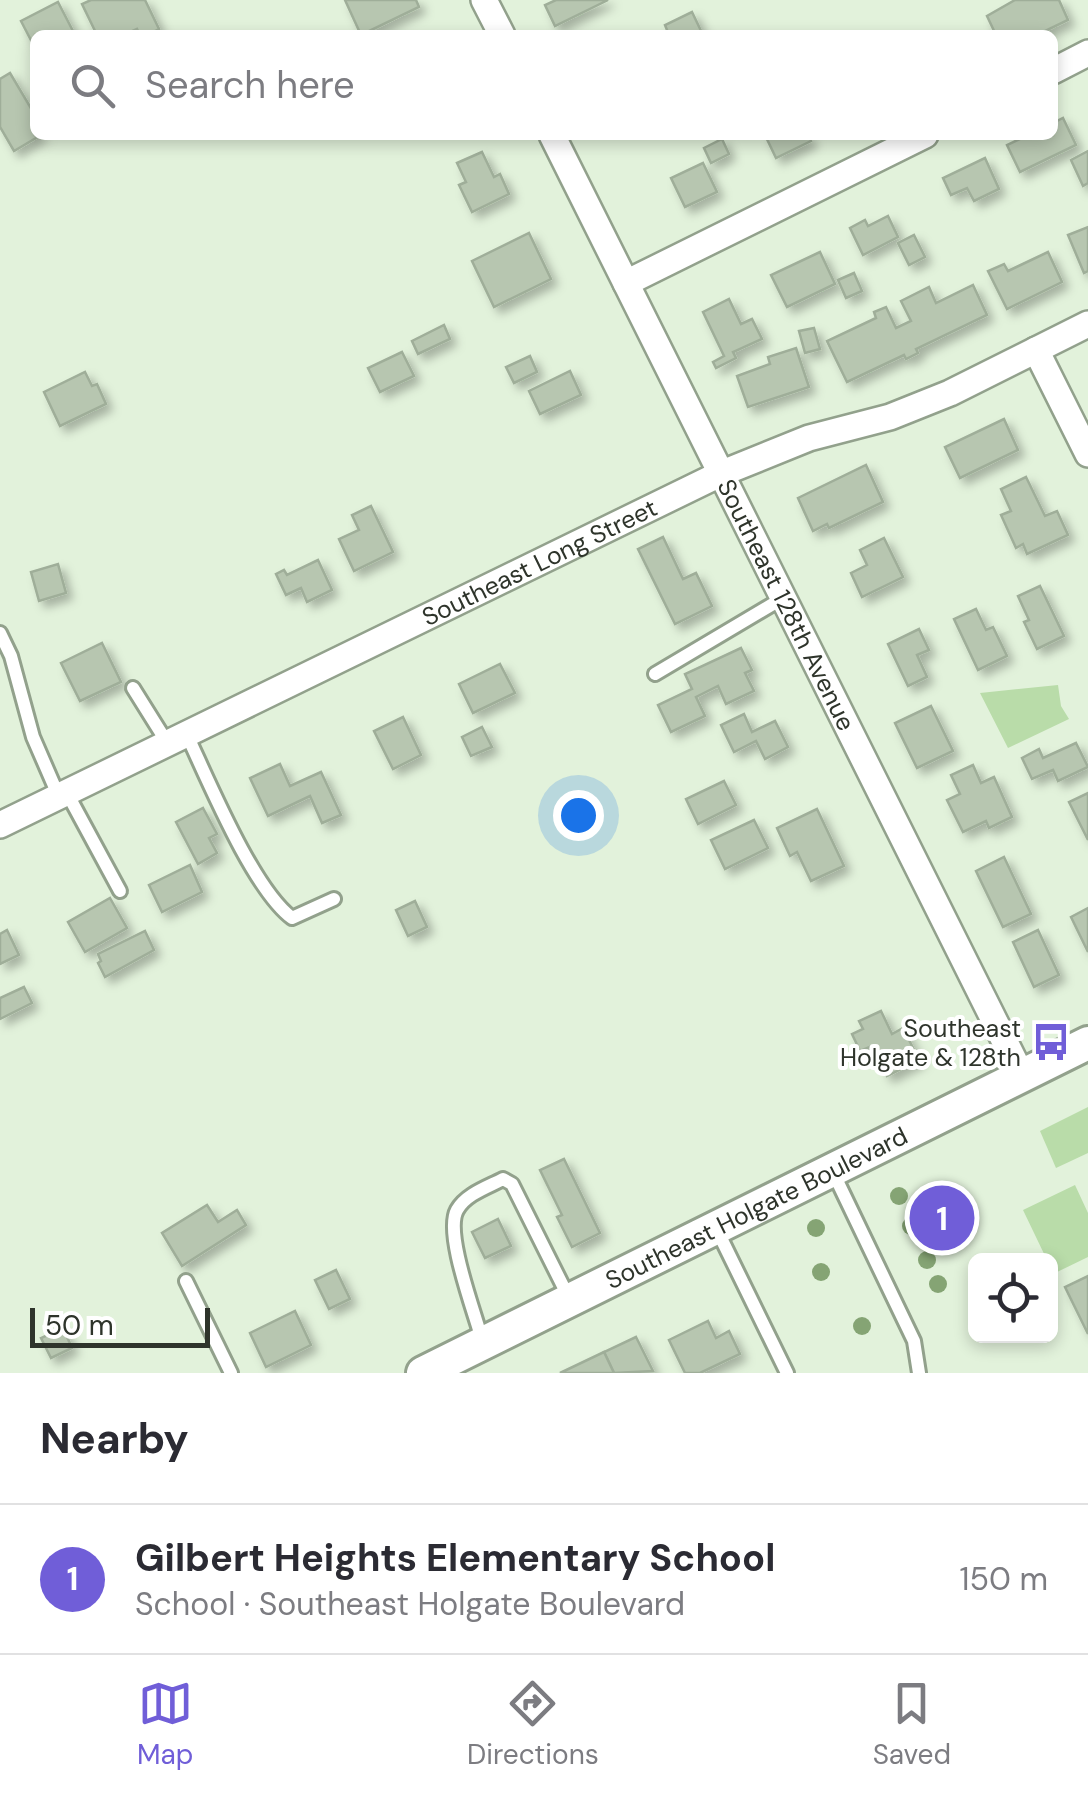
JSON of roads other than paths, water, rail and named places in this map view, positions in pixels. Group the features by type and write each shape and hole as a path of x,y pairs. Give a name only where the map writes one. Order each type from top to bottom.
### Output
{"street":[{"path":"484,0 499,30"},
{"path":"1058,68 1088,53"},
{"name":"Southeast 128th Avenue","path":"554,140 1022,1076"},
{"path":"626,283 915,140"},
{"name":"Southeast Long Street","path":"0,825 720,474 809,438 890,417 950,393 1088,324"},
{"path":"1036,350 1088,454"},
{"name":"Southeast Holgate Boulevard","path":"424,1373 471,1357 570,1300 1088,1044"}],"lane":[{"path":"656,674 783,598"},
{"path":"0,633 11,656 33,737 120,892"},
{"path":"133,688 178,740 277,907 292,918 334,899"},
{"path":"832,1170 914,1341 919,1373"},
{"path":"471,1357 452,1229 457,1210 470,1196 503,1180 512,1184 570,1300"},
{"path":"716,1228 788,1373"},
{"path":"186,1281 231,1373"}],"place":[{"name":"Southeast Holgate & 128th","path":"1051,1042"},
{"name":"Gilbert Heights Elementary School","path":"942,1218"}]}
